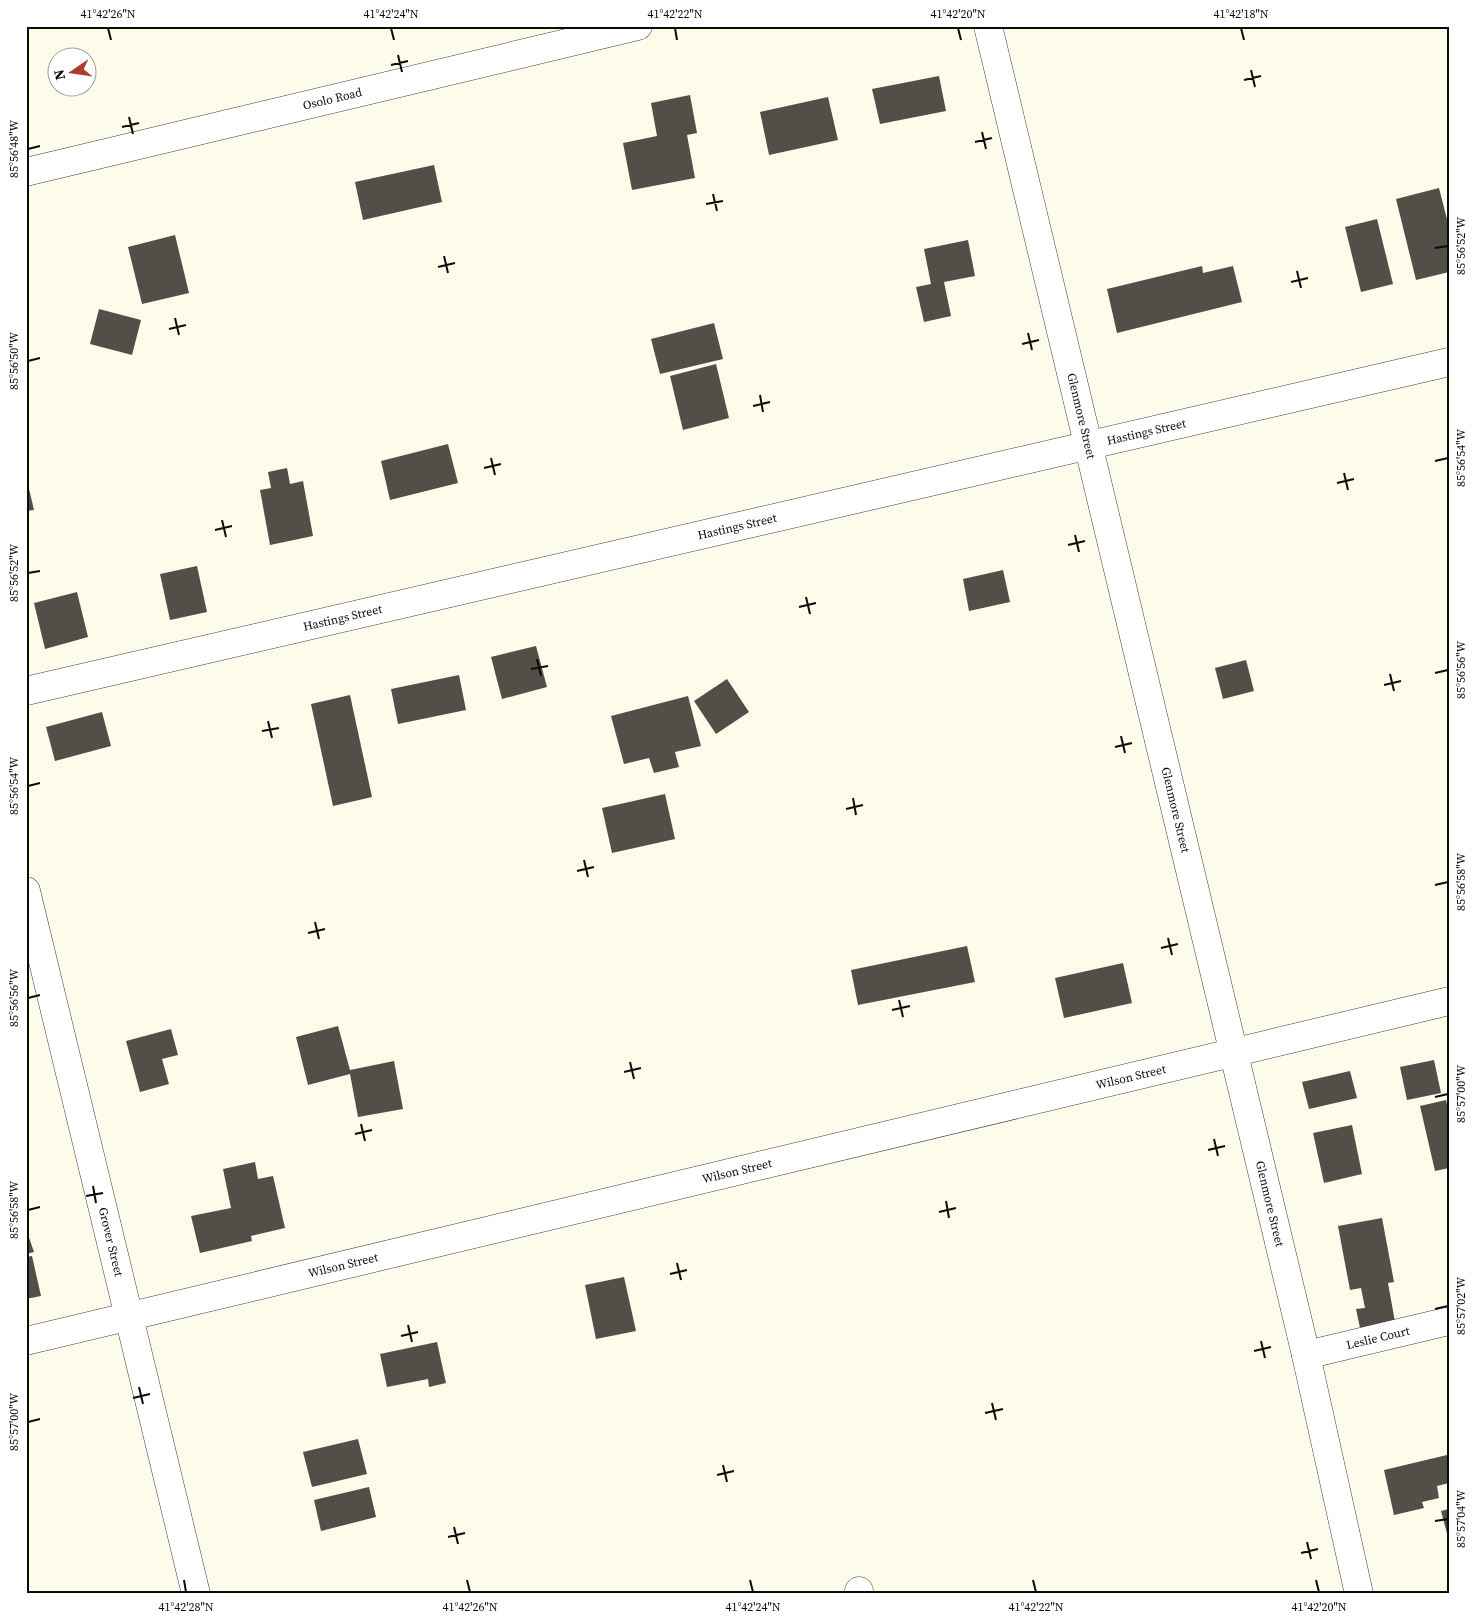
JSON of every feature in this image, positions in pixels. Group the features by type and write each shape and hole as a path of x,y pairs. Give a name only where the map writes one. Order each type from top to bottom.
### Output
{"street":[{"name":"Osolo Road","path":"26,172 638,26"},
{"name":"Glenmore Street","path":"988,26 1306,1355 1359,1594"},
{"name":"Hastings Street","path":"26,691 1088,448 1449,362"},
{"name":"Grover Street","path":"26,891 131,1317 196,1594"},
{"name":"Wilson Street","path":"26,1341 1449,1001"},
{"name":"Leslie Court","path":"1306,1355 1449,1321"}],"building":[{"path":"939,76 946,111 880,124 872,89"},
{"path":"690,95 697,133 687,135 695,178 632,190 623,143 657,136 651,103"},
{"path":"828,97 838,140 769,155 760,112"},
{"path":"434,165 442,202 363,220 355,182"},
{"path":"1439,188 1449,227 1449,272 1416,280 1396,199"},
{"path":"1377,219 1393,284 1361,292 1345,227"},
{"path":"175,235 189,293 142,304 128,247"},
{"path":"968,240 975,276 944,282 951,316 924,322 916,287 931,284 924,249"},
{"path":"1202,266 1203,273 1233,266 1242,302 1117,333 1107,289"},
{"path":"99,309 141,320 132,355 90,344"},
{"path":"714,323 723,359 660,374 651,339"},
{"path":"716,364 729,418 683,430 670,376"},
{"path":"448,444 458,483 390,500 381,461"},
{"path":"287,468 290,484 303,481 313,536 270,545 260,490 271,488 268,472"},
{"path":"26,476 34,510 26,511"},
{"path":"197,566 207,612 170,620 160,574"},
{"path":"1003,570 1010,602 969,611 963,579"},
{"path":"77,592 88,637 45,649 34,603"},
{"path":"536,646 547,687 502,699 491,657"},
{"path":"1246,660 1254,691 1223,699 1215,668"},
{"path":"459,675 466,710 398,724 391,689"},
{"path":"727,679 749,712 716,734 694,701"},
{"path":"350,695 372,797 333,806 311,704"},
{"path":"688,696 701,746 675,752 679,767 654,773 649,758 624,764 611,716"},
{"path":"102,712 111,746 55,761 46,727"},
{"path":"665,794 675,839 612,853 602,808"},
{"path":"967,946 975,982 858,1005 851,970"},
{"path":"1123,963 1132,1003 1064,1018 1055,978"},
{"path":"338,1026 350,1070 394,1061 403,1109 358,1117 350,1074 308,1085 296,1037"},
{"path":"171,1029 178,1055 162,1059 169,1084 140,1092 126,1041"},
{"path":"1434,1060 1441,1093 1407,1100 1400,1067"},
{"path":"1350,1071 1357,1098 1309,1109 1302,1082"},
{"path":"1446,1100 1449,1113 1449,1168 1435,1171 1420,1106"},
{"path":"1352,1125 1362,1174 1324,1183 1313,1133"},
{"path":"255,1162 258,1179 273,1176 285,1228 251,1236 252,1241 200,1253 191,1216 231,1208 223,1169"},
{"path":"1382,1218 1394,1282 1388,1283 1395,1322 1360,1328 1356,1309 1365,1308 1361,1288 1350,1290 1338,1226"},
{"path":"26,1229 34,1252 26,1254"},
{"path":"32,1256 41,1296 26,1299 26,1257"},
{"path":"624,1277 636,1331 596,1339 585,1285"},
{"path":"437,1342 446,1383 429,1387 428,1379 387,1387 380,1354"},
{"path":"358,1439 367,1474 312,1487 303,1452"},
{"path":"1447,1455 1449,1483 1437,1486 1439,1498 1422,1502 1424,1508 1394,1515 1384,1470"},
{"path":"369,1487 376,1517 321,1531 314,1500"},
{"path":"1449,1509 1449,1537 1448,1537 1441,1511"}]}
